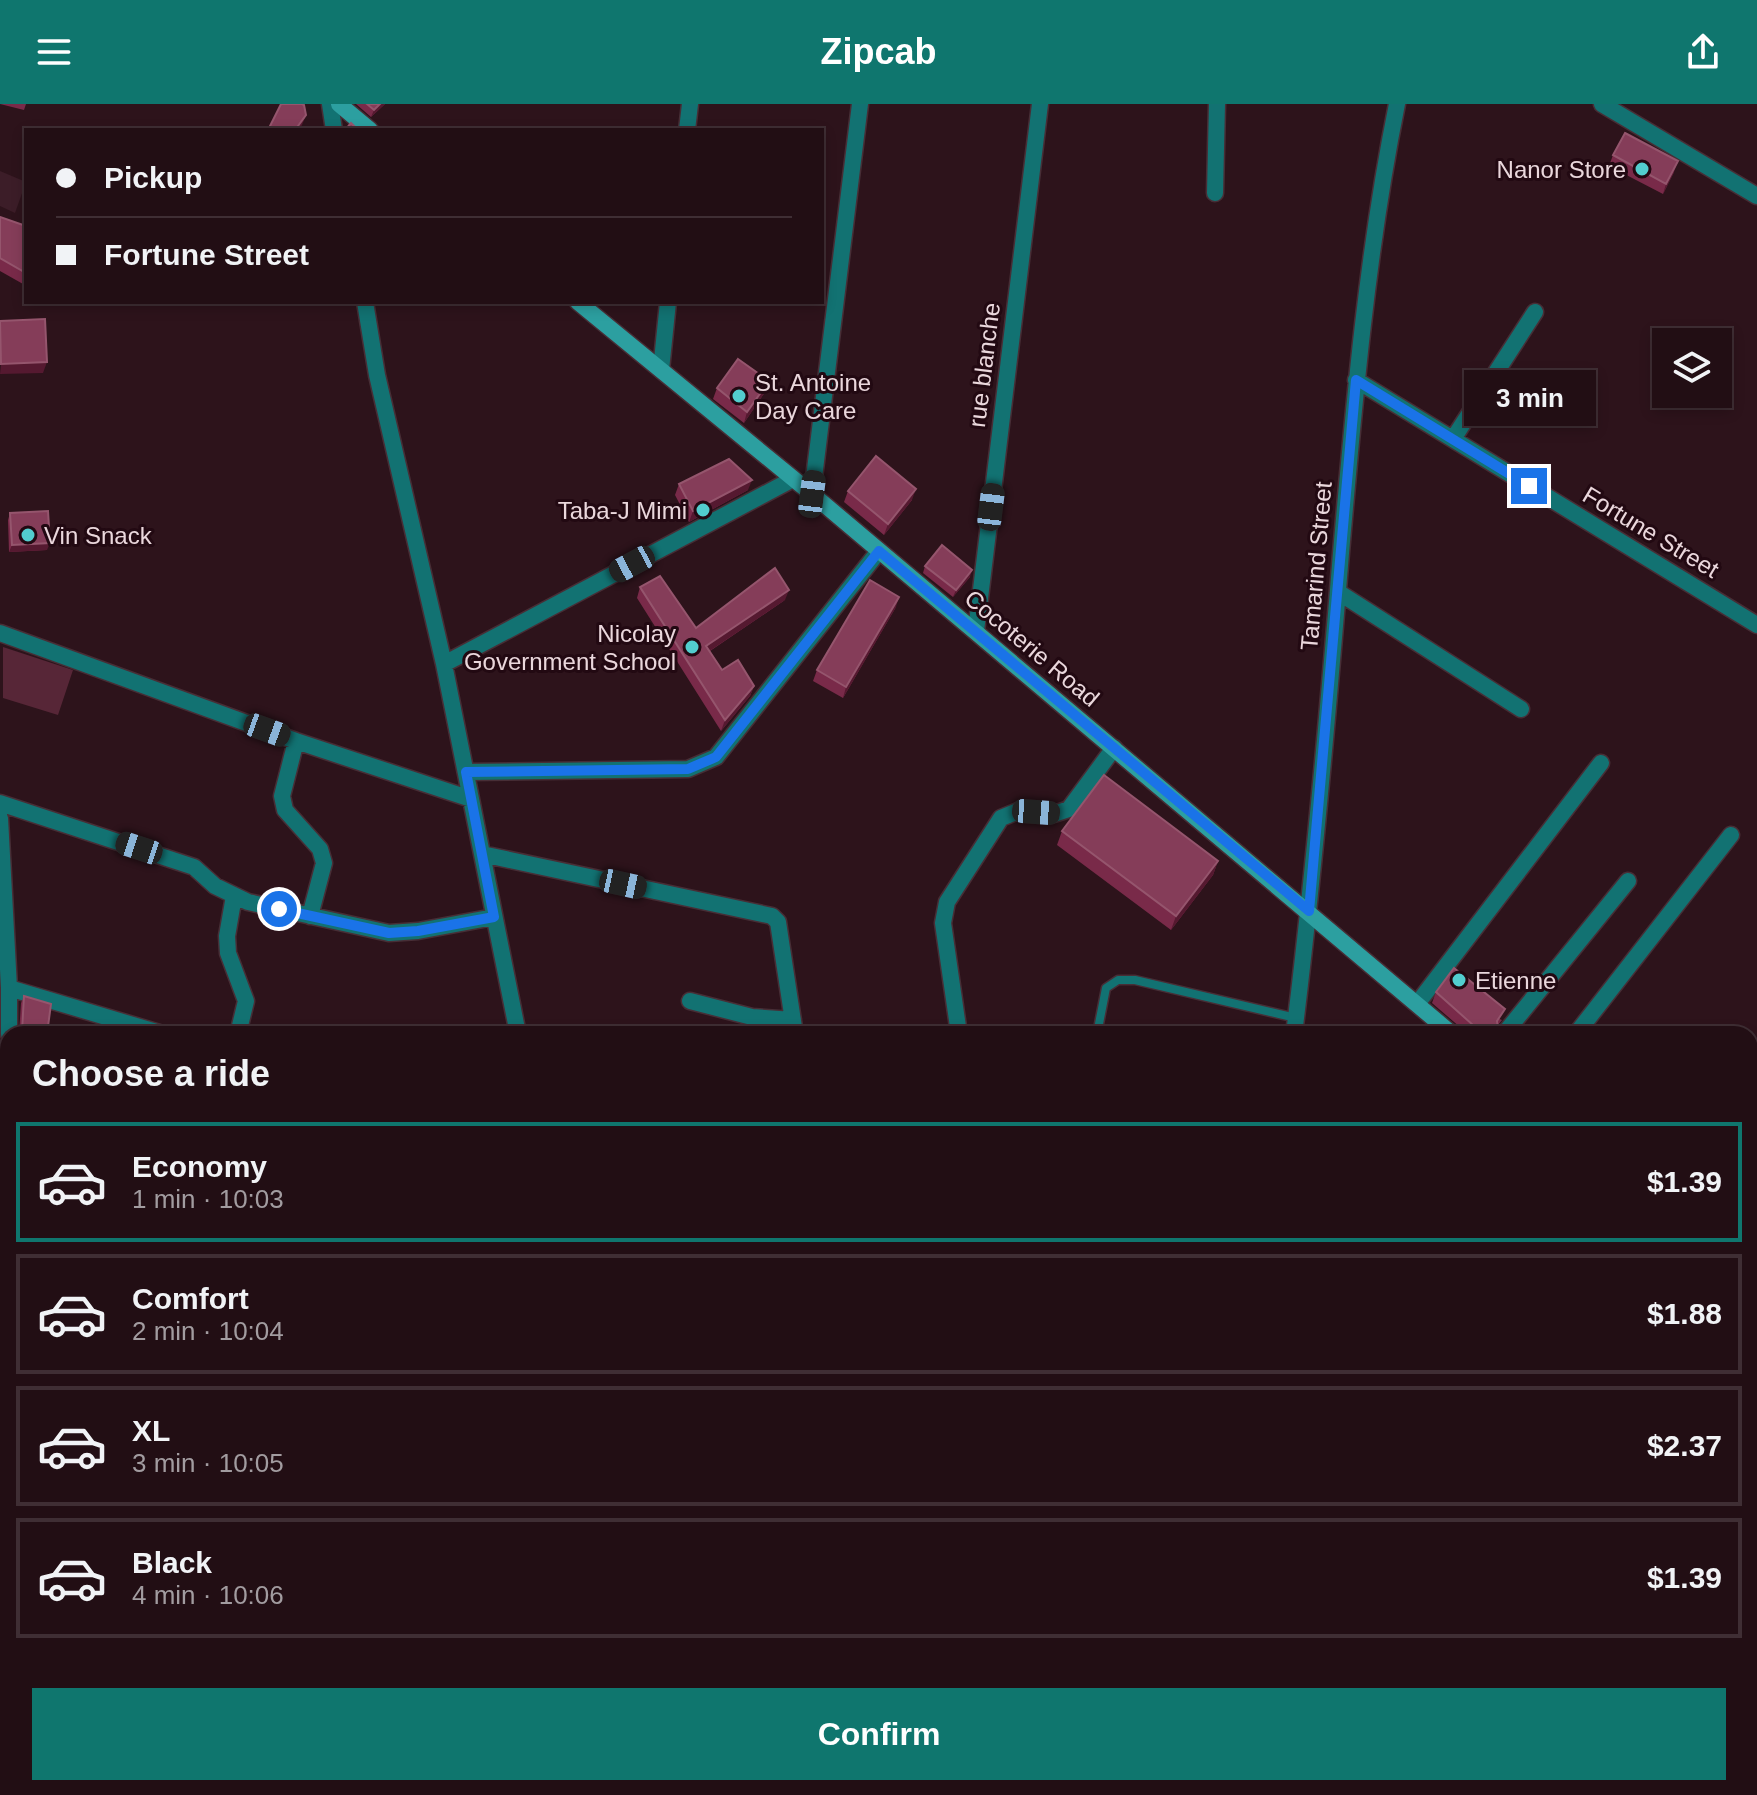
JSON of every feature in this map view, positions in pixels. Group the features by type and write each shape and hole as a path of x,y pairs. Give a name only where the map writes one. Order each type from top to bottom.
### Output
{"street":[{"path":"330,104 334,128"},
{"path":"339,104 368,128"},
{"path":"687,128 690,104"},
{"path":"812,494 860,104"},
{"name":"rue blanche","path":"976,631 1040,104"},
{"path":"1215,193 1217,104"},
{"name":"Tamarind Street","path":"1295,1026 1309,911 1356,380 1381,183 1397,104"},
{"path":"1602,104 1756,190"},
{"path":"365,304 377,375 444,664 516,1026"},
{"name":"Cocoterie Road","path":"580,304 976,631 1443,1026"},
{"path":"661,370 668,304"},
{"path":"1453,439 1535,312"},
{"name":"Fortune Street","path":"1356,380 1757,625"},
{"path":"444,664 793,479"},
{"path":"466,772 688,769 716,757 879,551"},
{"path":"1338,592 1521,709"},
{"path":"0,633 296,741 471,799"},
{"path":"296,741 282,796 285,810 320,849 324,863 310,916"},
{"path":"958,1026 943,923 947,902 1001,818 1018,811 1054,814 1069,809 1114,748"},
{"path":"1417,1004 1601,763"},
{"path":"0,803 194,867 215,886 248,902 389,933 494,917"},
{"path":"0,818 9,1026"},
{"path":"1582,1026 1731,835"},
{"path":"482,854 772,916 778,922 794,1026"},
{"path":"1510,1026 1628,881"},
{"path":"234,896 227,936 228,953 246,1001 240,1026"},
{"path":"9,988 136,1026"},
{"path":"690,1001 790,1026"}],"lane":[{"path":"1099,1026 1106,988 1118,980 1135,980 1295,1026"}],"shaded area":[{"path":"0,171 24,181 24,188 15,213 0,206"},
{"path":"3,647 73,670 58,715 3,698"}],"building":[{"path":"281,104 304,105 306,115 296,128 269,128"},
{"path":"1625,133 1678,161 1666,184 1613,155"},
{"path":"0,217 24,225 24,272 0,258"},
{"path":"45,319 47,362 1,364 0,321"},
{"name":"St. Antoine Day Care","path":"738,359 769,381 747,412 717,388"},
{"path":"876,456 916,489 888,524 848,491"},
{"path":"729,459 752,480 693,511 679,484"},
{"name":"Vin Snack","path":"48,511 50,543 12,545 10,513"},
{"path":"942,545 972,570 956,590 925,566"},
{"name":"Nicolay Government School","path":"775,568 789,590 706,646 722,670 738,660 754,686 725,720 640,587 660,576 696,628"},
{"path":"870,580 899,597 846,687 817,670"},
{"path":"1104,775 1218,861 1176,916 1062,831"},
{"path":"1454,968 1505,1009 1497,1021 1498,1026 1474,1026 1436,992"},
{"path":"24,996 51,1004 48,1026 22,1026"}],"place":[{"name":"Nanor Store","path":"1642,169"},
{"name":"St. Antoine Day Care","path":"739,396"},
{"name":"Taba-J Mimi","path":"703,510"},
{"name":"Vin Snack","path":"28,535"},
{"name":"Nicolay Government School","path":"692,647"},
{"name":"Etienne","path":"1459,980"}],"route":[{"path":"279,909 389,933 494,917 466,772 688,769 716,757 879,551 1309,911 1356,380 1529,486"}]}
